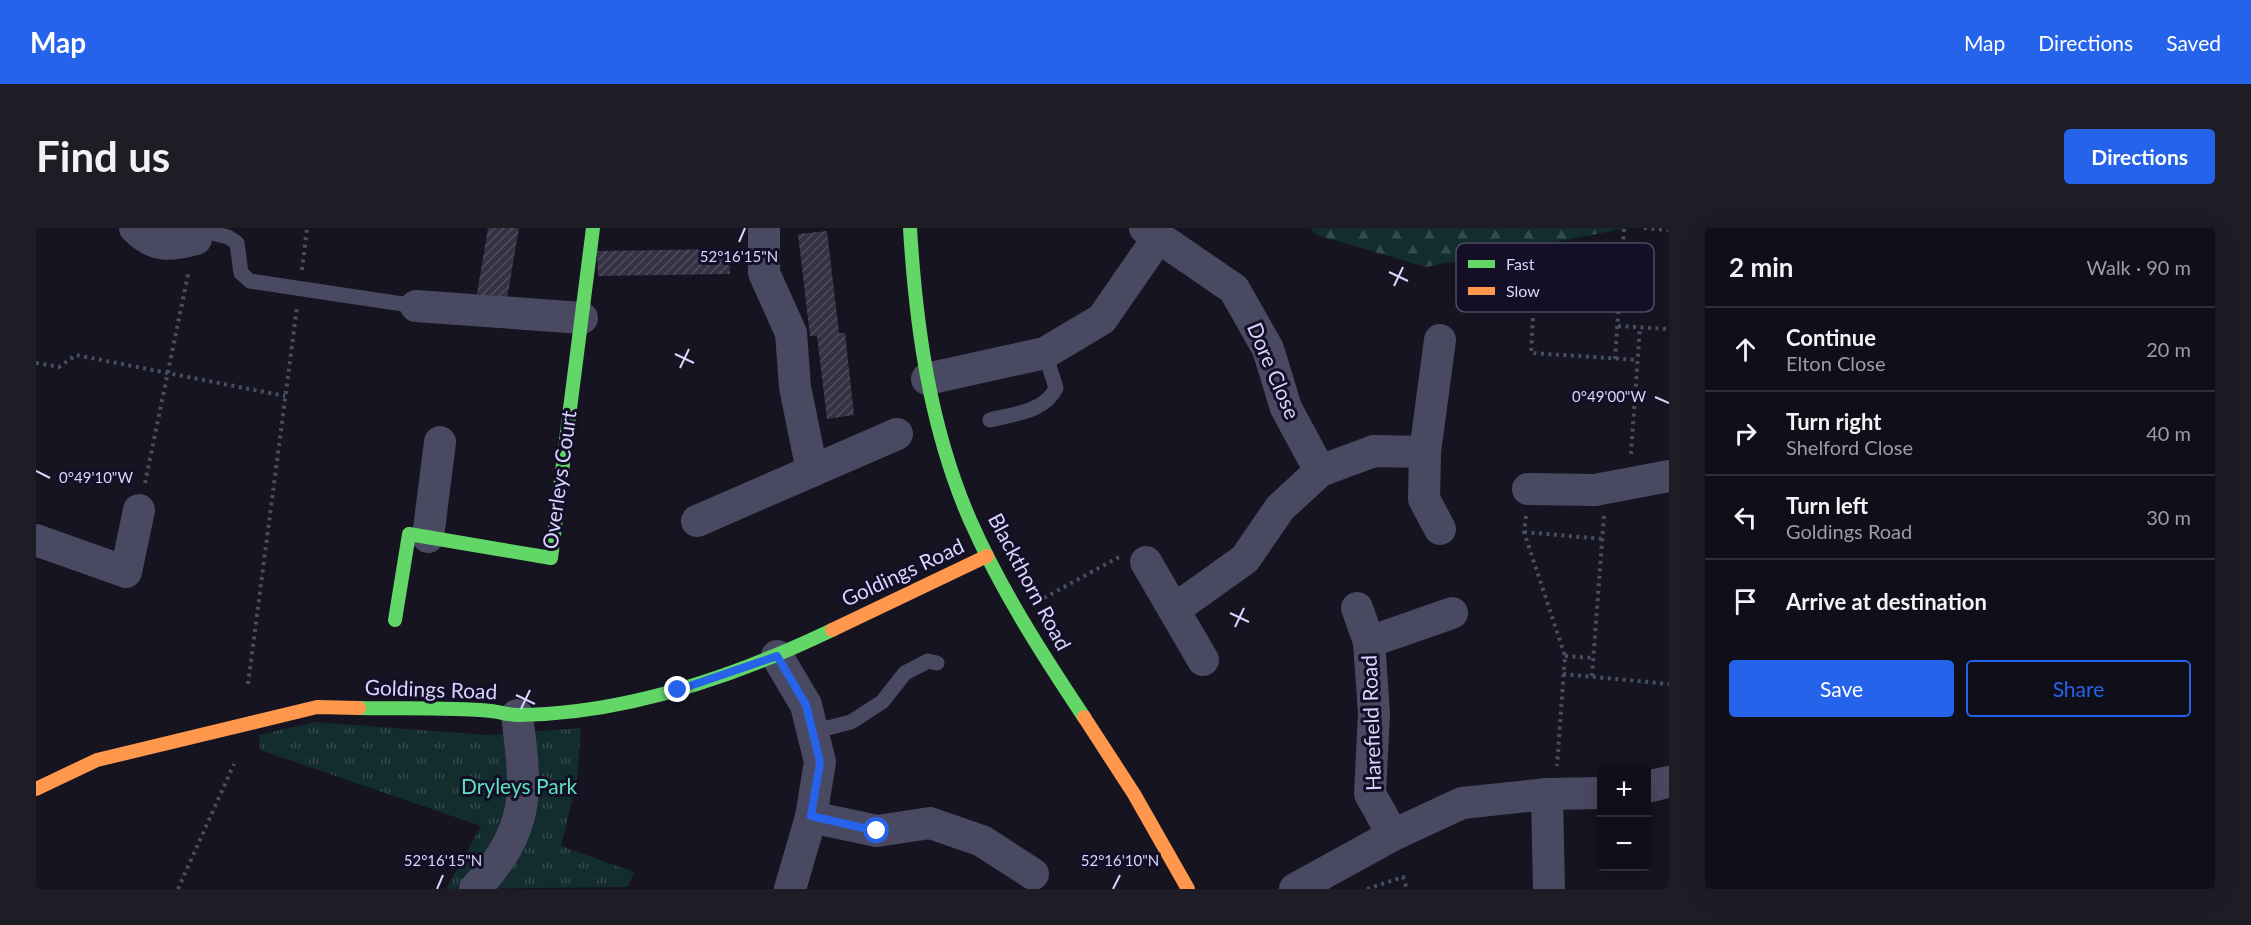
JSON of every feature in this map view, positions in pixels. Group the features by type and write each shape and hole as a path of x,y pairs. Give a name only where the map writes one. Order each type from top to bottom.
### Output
{"street":[{"path":"135,228 145,237 170,246 197,232"},
{"name":"Overleys Court","path":"428,537 551,558 593,228"},
{"path":"764,228 764,273 791,333 795,387 812,471"},
{"name":"Blackthorn Road","path":"910,228 912,291 927,380 949,462 987,556 1063,689 1134,795 1188,889"},
{"name":"Dore Close","path":"927,380 1045,353 1102,319 1151,233 1234,289 1268,349 1286,408 1320,471"},
{"path":"416,306 582,318"},
{"path":"1440,340 1425,452 1424,499 1440,529"},
{"path":"697,521 897,434"},
{"path":"395,620 410,534 428,537 440,442"},
{"path":"1175,609 1245,559 1280,508 1320,471 1374,451 1425,452"},
{"path":"1528,489 1596,490 1669,476"},
{"path":"36,540 126,572 139,510"},
{"name":"Goldings Road","path":"36,789 97,760 317,707 492,711 517,715 593,708 678,690 777,656 987,556"},
{"path":"1146,562 1203,660"},
{"name":"Harefield Road","path":"1358,608 1369,642 1374,713 1370,794 1393,835"},
{"name":"Harefield Road","path":"1369,642 1452,613"},
{"path":"777,656 806,705 820,762 811,816 790,889"},
{"path":"475,889 508,848 521,816 525,777 517,715"},
{"path":"1651,786 1669,782"},
{"path":"1295,889 1393,835 1462,803 1551,794 1597,793"},
{"path":"1549,889 1551,794"},
{"path":"811,816 877,831 930,823 982,841 1033,874"}],"lane":[{"path":"197,232 228,237 237,243 241,273 245,278 299,289 416,306"},
{"path":"990,420 1043,405 1052,398 1056,388 1045,353"},
{"path":"812,732 851,722 882,702 905,673 928,661 937,663"}],"path":[{"path":"248,684 307,228"},
{"path":"1623,243 1624,228"},
{"path":"1644,228 1669,230"},
{"path":"139,510 197,232"},
{"path":"1615,359 1619,312"},
{"path":"1533,318 1531,353 1638,360"},
{"path":"1618,326 1669,329"},
{"path":"1592,676 1603,539 1631,446 1640,327"},
{"path":"36,363 59,367 76,356 285,396"},
{"path":"1528,489 1524,532 1565,656 1551,794"},
{"path":"1524,532 1603,539"},
{"path":"1018,612 1122,556 1146,562"},
{"path":"1565,656 1594,658"},
{"path":"1563,674 1669,684"},
{"path":"178,889 234,764"},
{"path":"1367,889 1403,877 1407,889"}],"green space":[{"path":"1310,228 1627,228 1550,243 1456,243 1456,261 1426,267 1316,235"},
{"name":"Dryleys Park","path":"315,722 486,735 581,728 577,780 561,846 634,872 628,887 446,889 481,826 260,750 259,735"}],"building":[{"path":"488,228 519,228 507,299 477,294"},
{"path":"827,231 839,333 845,333 854,415 827,419 817,336 810,336 798,234"},
{"path":"729,249 730,274 598,276 597,251"}],"traffic: fast":[{"path":"395,620 409,534 551,558 593,228"},
{"path":"910,228 916,303 927,377 935,414 956,485 982,546 1009,596 1084,717"},
{"path":"359,708 458,709 511,715 600,708 640,700 719,677 758,663 832,630"}],"traffic: slow":[{"path":"832,630 987,556"},
{"path":"36,789 97,760 317,707 359,708"},
{"path":"1084,717 1134,794 1188,889"}],"route":[{"path":"678,690 777,656 806,705 820,762 811,816 877,831"}]}
